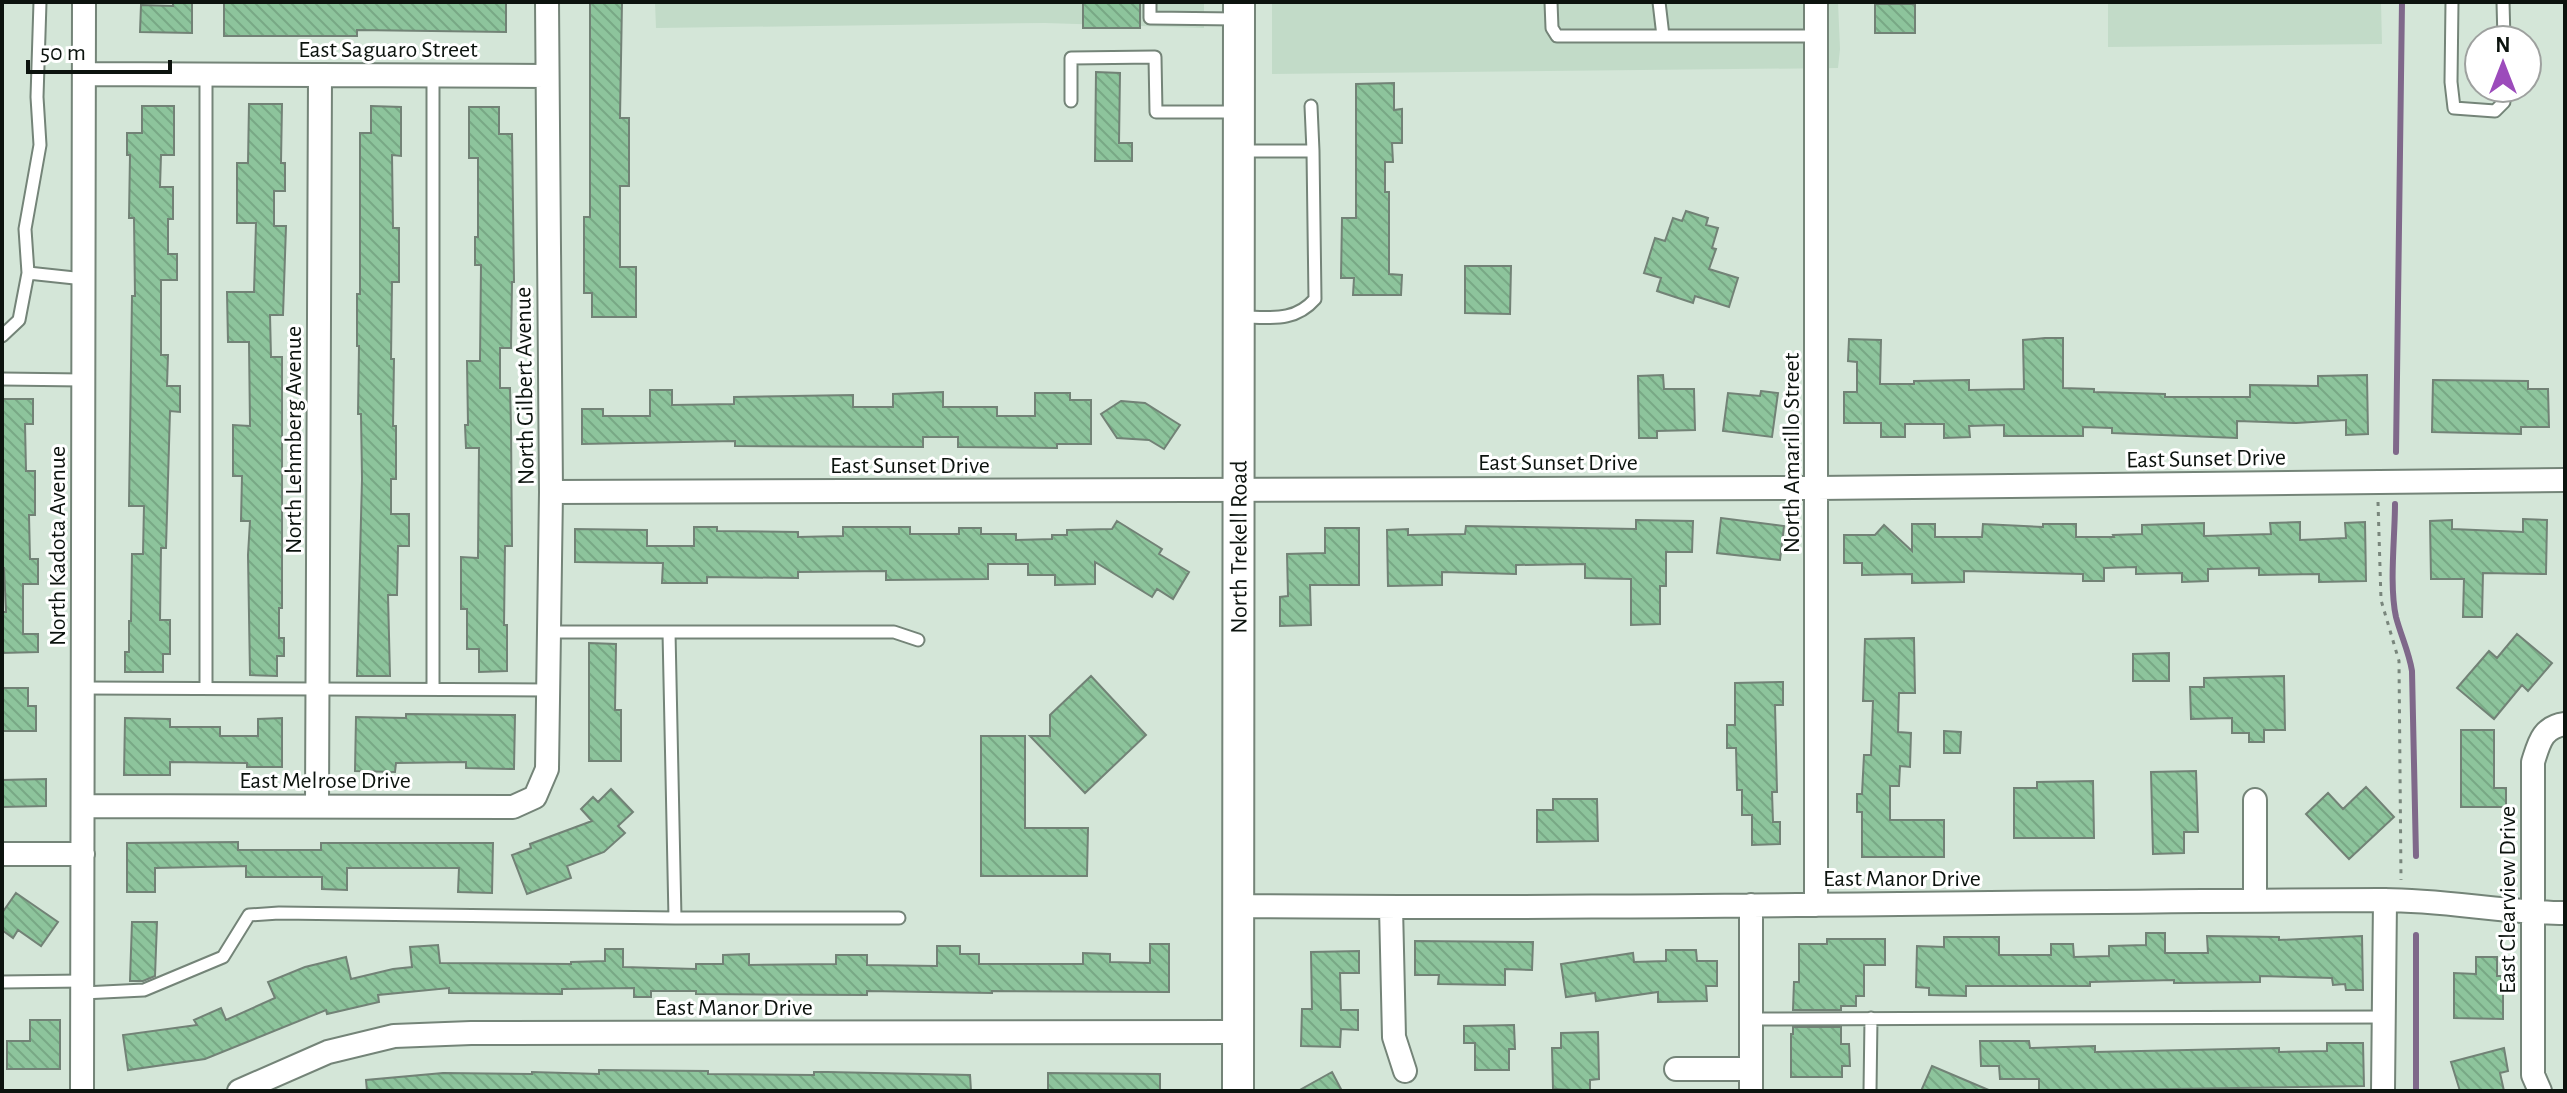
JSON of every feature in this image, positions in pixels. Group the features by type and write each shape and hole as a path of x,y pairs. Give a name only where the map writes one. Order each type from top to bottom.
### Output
{"main road":[{"name":"North Trekell Road","path":"1238,1091 1239,11"}],"street":[{"name":"North Kadota Avenue","path":"82,1091 84,2"},
{"name":"North Gilbert Avenue","path":"547,2 551,492 547,769"},
{"name":"North Amarillo Street","path":"1816,2 1816,905"},
{"name":"East Saguaro Street","path":"84,74 547,76"},
{"name":"North Lehmberg Avenue","path":"317,806 320,75"},
{"name":"East Sunset Drive","path":"551,492 1817,488 2565,480"},
{"name":"East Clearview Drive","path":"2540,1091 2533,1075 2533,762 2541,736 2565,724"},
{"name":"East Melrose Drive","path":"83,806 513,807 535,797 547,769"},
{"path":"2255,800 2255,901"},
{"path":"2,854 83,854"},
{"name":"East Manor Drive","path":"1239,906 2394,900 2532,913 2565,913"},
{"path":"2383,1091 2384,1017 2394,900"},
{"path":"1676,1069 1751,1080 1751,905"},
{"path":"1391,907 1394,1037 1405,1071"},
{"name":"East Manor Drive","path":"239,1091 328,1052 394,1036 471,1033 1239,1032"}],"lane":[{"path":"2,336 19,320 28,273 25,229 40,145 37,97 40,2"},
{"path":"1150,2 1150,18 1239,11"},
{"path":"1551,2 1552,28 1557,36 1816,36"},
{"path":"1659,2 1663,36"},
{"path":"2452,2 2451,82 2454,108 2495,111 2502,104"},
{"path":"2503,2 2504,24"},
{"path":"1071,101 1071,58 1155,57 1156,112 1239,112"},
{"path":"206,74 206,688"},
{"path":"433,75 433,689"},
{"path":"1238,317 1293,315 1304,311 1315,299 1311,106"},
{"path":"1239,151 1313,151"},
{"path":"28,273 84,279"},
{"path":"2,379 83,380"},
{"path":"549,632 894,632 918,640"},
{"path":"669,632 675,918"},
{"path":"83,688 548,690"},
{"path":"2,982 144,990 223,957 249,915 899,918"},
{"path":"1751,1019 2384,1017"},
{"path":"1870,1091 1871,1018"}],"path":[{"path":"2377,482 2381,600 2399,661 2394,900"}],"shaded area":[{"path":"655,2 1204,2 1204,28 1045,23 656,28"},
{"path":"1272,2 1838,2 1840,49 1838,68 1272,74"},
{"path":"2108,2 2381,2 2382,44 2108,47"}],"building":[{"path":"173,2 192,2 192,33 140,32 141,5 173,6"},
{"path":"224,2 506,2 506,32 357,30 357,36 224,36"},
{"path":"590,2 622,2 620,118 629,118 629,186 620,186 620,267 636,267 636,317 592,317 592,293 584,293 584,217 590,217"},
{"path":"1083,2 1140,2 1140,28 1083,28"},
{"path":"1875,4 1915,4 1915,33 1875,33"},
{"path":"1096,72 1120,73 1119,143 1132,143 1132,161 1095,161"},
{"path":"1394,83 1394,110 1402,109 1402,143 1392,143 1393,162 1385,162 1385,192 1389,192 1389,274 1402,275 1401,295 1353,295 1354,278 1341,278 1342,218 1356,218 1356,84"},
{"path":"249,104 282,104 281,163 285,163 285,191 274,191 274,226 286,226 283,315 270,315 271,357 282,357 282,608 279,608 279,638 284,638 284,656 277,656 277,676 250,675 250,521 241,521 242,476 233,476 233,425 250,426 249,342 228,342 227,292 254,292 256,223 237,223 237,163 248,163"},
{"path":"142,106 174,106 174,155 161,155 160,187 173,187 173,219 168,219 168,254 177,254 177,280 161,280 161,355 168,355 167,386 180,386 180,412 170,411 166,548 161,548 160,620 170,620 170,654 163,654 163,672 125,672 131,621 132,554 143,554 144,506 129,506 132,296 135,296 134,218 129,218 130,155 127,155 127,133 142,133"},
{"path":"371,106 401,107 401,156 392,155 393,228 399,228 399,282 392,282 391,359 394,359 396,479 391,479 391,514 409,514 409,546 398,546 397,595 388,595 390,676 357,676 362,479 357,346 360,133 371,133"},
{"path":"469,107 499,107 499,134 512,134 514,282 511,348 500,348 500,388 510,388 511,425 512,546 505,546 507,671 479,672 479,649 467,649 467,609 461,609 461,557 478,558 479,448 466,448 465,425 468,425 467,361 480,361 481,265 475,265 478,158 469,158"},
{"path":"1686,211 1708,218 1706,225 1718,228 1712,248 1716,249 1709,269 1738,278 1729,307 1695,296 1693,303 1657,291 1661,278 1644,273 1655,238 1665,241 1673,218 1682,221"},
{"path":"1465,266 1511,266 1510,314 1465,313"},
{"path":"2063,338 2063,388 2094,389 2094,392 2165,394 2165,397 2250,397 2250,385 2318,386 2318,376 2367,375 2368,434 2346,435 2346,420 2296,423 2237,421 2237,438 2112,433 2112,428 2083,427 2083,436 2004,436 2004,425 1969,426 1970,437 1944,438 1944,424 1905,424 1905,437 1881,437 1881,423 1844,423 1844,392 1857,392 1857,362 1848,361 1849,339 1881,340 1880,384 1969,380 1969,390 2024,389 2023,340"},
{"path":"1663,375 1664,389 1694,389 1695,430 1657,431 1657,438 1639,438 1638,376"},
{"path":"2433,380 2528,381 2528,389 2548,389 2549,427 2521,427 2521,434 2432,432"},
{"path":"650,390 672,390 672,405 734,404 734,397 853,395 853,407 893,407 893,394 943,392 943,407 997,407 997,416 1035,416 1035,393 1070,393 1070,400 1091,400 1091,444 1057,444 1057,448 958,447 958,437 923,437 923,447 735,446 735,441 582,444 582,409 603,409 603,416 650,416"},
{"path":"1761,391 1778,393 1772,437 1723,431 1728,393 1760,396"},
{"path":"2,399 33,399 33,424 25,424 26,471 35,471 35,515 29,515 30,559 38,559 38,584 23,584 23,634 38,634 38,652 2,653 2,612 6,612 2,568"},
{"path":"1121,401 1145,403 1180,425 1164,449 1149,440 1117,438 1101,414"},
{"path":"1721,518 1784,526 1780,560 1717,553"},
{"path":"2523,519 2547,520 2546,574 2483,573 2482,617 2463,617 2464,579 2431,579 2430,521 2452,520 2452,529 2523,532"},
{"path":"1636,520 1693,521 1692,552 1666,552 1666,586 1660,586 1660,624 1631,625 1631,579 1585,578 1585,564 1516,565 1516,574 1442,572 1442,585 1388,586 1387,530 1408,529 1408,535 1465,534 1466,526 1636,529"},
{"path":"1117,521 1162,549 1159,554 1189,572 1173,599 1157,589 1152,597 1095,562 1095,584 1055,585 1055,575 1028,575 1028,564 988,564 988,579 886,580 886,571 798,572 798,578 707,577 707,583 662,583 663,563 575,562 575,529 647,530 647,546 694,546 694,527 717,527 717,531 798,532 798,537 843,536 843,527 910,527 910,534 959,534 959,528 981,528 981,534 1016,534 1016,540 1052,539 1052,535 1067,535 1067,530 1112,529"},
{"path":"2300,522 2300,540 2346,538 2345,523 2365,522 2366,581 2319,582 2319,574 2259,575 2259,568 2208,569 2208,581 2182,582 2182,573 2136,574 2136,567 2104,568 2104,581 2083,581 2083,574 1964,571 1964,582 1912,583 1912,574 1862,575 1862,563 1844,563 1844,535 1875,535 1884,525 1912,551 1912,524 1935,524 1935,537 1982,537 1983,524 2043,527 2043,524 2076,524 2076,537 2114,537 2142,534 2142,525 2204,523 2204,536 2271,534 2270,523"},
{"path":"1325,528 1359,528 1359,585 1310,585 1311,625 1280,626 1280,597 1288,596 1287,554 1325,553"},
{"path":"2517,634 2552,663 2528,691 2522,685 2494,719 2457,688 2489,651 2497,658"},
{"path":"1914,638 1915,693 1899,693 1898,732 1911,733 1910,767 1900,766 1899,786 1890,786 1890,820 1944,820 1944,857 1862,857 1862,812 1857,812 1857,794 1862,794 1864,755 1871,755 1873,701 1863,701 1865,639"},
{"path":"589,643 616,644 615,710 621,710 621,761 589,761"},
{"path":"2169,653 2169,681 2133,681 2133,654"},
{"path":"1091,676 1146,735 1085,793 1030,736 1050,736 1050,715"},
{"path":"2284,676 2285,730 2264,730 2264,742 2249,742 2249,733 2232,733 2232,718 2191,719 2190,687 2204,687 2204,678"},
{"path":"1783,682 1783,705 1775,705 1777,792 1772,792 1773,822 1780,822 1780,844 1752,845 1752,815 1742,815 1742,790 1737,790 1736,748 1727,748 1727,725 1735,725 1735,683"},
{"path":"2,688 28,688 28,706 36,706 36,731 2,731"},
{"path":"406,714 515,715 514,769 466,768 466,762 396,763 395,772 355,771 356,717 406,718"},
{"path":"125,718 170,719 170,727 220,727 220,736 258,736 258,719 282,718 282,767 247,767 247,763 170,762 170,775 124,775"},
{"path":"2461,730 2494,730 2494,788 2506,788 2506,807 2461,807"},
{"path":"1944,731 1961,732 1960,753 1944,753"},
{"path":"981,736 1025,736 1025,828 1088,828 1087,876 981,876"},
{"path":"2196,771 2198,832 2184,832 2184,853 2153,854 2151,772"},
{"path":"46,779 46,806 2,807 2,780"},
{"path":"2093,781 2094,838 2014,838 2014,788 2037,788 2037,782"},
{"path":"2366,787 2394,817 2349,859 2306,814 2328,793 2343,809"},
{"path":"611,789 633,812 618,826 625,833 604,852 567,866 571,878 527,894 512,855 531,848 530,844 592,821 581,809 593,797 598,802"},
{"path":"1553,799 1597,799 1598,841 1537,842 1537,810 1553,810"},
{"path":"238,842 238,850 321,850 321,843 493,843 492,893 458,892 459,868 347,868 347,890 322,889 322,877 246,877 246,866 155,868 155,892 127,892 127,843"},
{"path":"16,893 58,922 41,946 18,930 13,938 2,930 2,913"},
{"path":"132,922 157,922 155,976 143,981 130,981"},
{"path":"2146,933 2165,933 2165,953 2208,953 2207,936 2279,937 2279,940 2362,936 2363,990 2346,990 2345,984 2333,985 2332,978 2260,976 2260,982 2174,983 2174,980 2090,982 2090,986 1966,986 1966,996 1929,995 1929,988 1916,987 1917,946 1944,947 1944,937 1999,937 1999,955 2051,955 2051,944 2073,944 2074,957 2109,956 2109,946 2146,945"},
{"path":"1827,939 1885,939 1885,965 1864,965 1864,996 1856,996 1856,1006 1841,1006 1841,1010 1793,1010 1794,982 1799,982 1799,944 1827,944"},
{"path":"1415,941 1533,942 1532,970 1505,969 1505,985 1438,984 1439,975 1415,975"},
{"path":"1150,944 1169,944 1169,992 867,991 867,995 651,991 651,997 634,997 634,988 562,989 562,994 449,993 449,988 378,995 379,1002 327,1014 326,1010 205,1059 128,1070 123,1035 197,1025 194,1020 221,1008 226,1020 275,998 268,982 305,967 346,957 351,979 412,967 410,947 438,945 440,963 571,964 605,961 605,949 623,949 623,967 696,969 696,964 723,964 723,955 749,954 749,965 836,964 836,955 867,955 867,965 937,966 937,946 960,946 960,954 979,954 979,964 1083,964 1083,953 1110,954 1110,962 1150,963"},
{"path":"1666,950 1696,950 1697,961 1717,961 1717,986 1706,986 1707,1001 1658,1002 1658,992 1596,1001 1595,993 1566,997 1561,964 1633,953 1634,962 1666,961"},
{"path":"1359,951 1359,973 1340,973 1341,1010 1358,1010 1358,1030 1341,1029 1340,1047 1301,1046 1302,1009 1312,1009 1311,952"},
{"path":"2476,957 2497,957 2497,976 2503,976 2503,1019 2454,1018 2454,973 2476,974"},
{"path":"30,1020 60,1020 60,1069 7,1069 7,1041 30,1041"},
{"path":"1514,1025 1515,1049 1509,1049 1509,1070 1475,1070 1475,1043 1464,1043 1464,1026"},
{"path":"1793,1027 1841,1027 1841,1044 1849,1044 1850,1066 1842,1066 1842,1077 1791,1077"},
{"path":"1598,1032 1599,1079 1590,1080 1590,1091 1553,1089 1552,1048 1561,1048 1561,1033"},
{"path":"1980,1041 2029,1041 2030,1048 2095,1046 2095,1052 2279,1048 2279,1052 2327,1051 2327,1043 2363,1043 2364,1086 2039,1091 2039,1079 2000,1079 1999,1066 1981,1066"},
{"path":"2504,1048 2508,1071 2500,1073 2504,1091 2460,1091 2451,1062"},
{"path":"1932,1066 1991,1091 1921,1091"},
{"path":"599,1070 708,1071 708,1074 814,1075 814,1072 828,1072 970,1075 971,1091 367,1091 366,1080 443,1073 599,1074"},
{"path":"1332,1072 1342,1091 1298,1091"},
{"path":"1048,1073 1160,1074 1160,1091 1048,1091"}],"waterway":[{"path":"2396,452 2402,2"},
{"path":"2395,504 2393,590 2396,617 2412,671 2416,856"},
{"path":"2416,935 2416,1091"}]}
